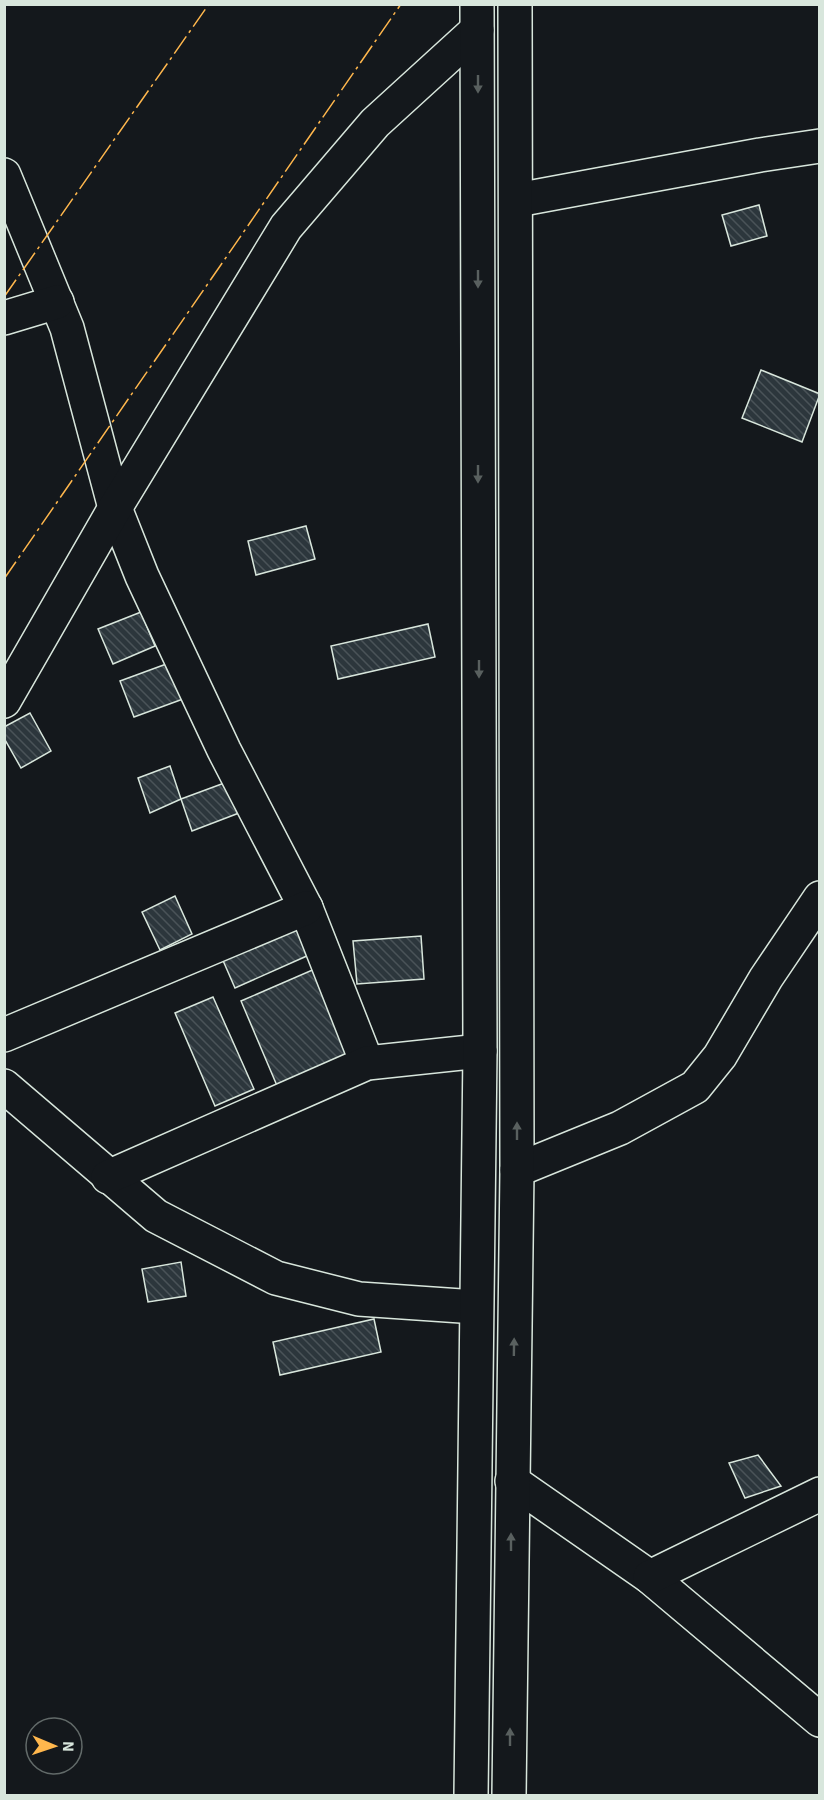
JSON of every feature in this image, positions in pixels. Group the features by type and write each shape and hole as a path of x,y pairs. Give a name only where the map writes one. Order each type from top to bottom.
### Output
{"street":[{"path":"509,1796 517,1170 515,4"},
{"path":"4,701 115,508 286,226 375,123 477,17"},
{"path":"471,1796 480,1051 477,17"},
{"path":"517,200 819,146"},
{"path":"4,175 67,328 115,508 174,647 306,908 367,1063"},
{"path":"4,318 57,302"},
{"path":"517,1170 620,1128 695,1087 720,1056 766,978 819,898"},
{"path":"4,1035 306,908"},
{"path":"108,1177 367,1063 480,1051"},
{"path":"4,1086 156,1216 276,1278 359,1299 476,1307"},
{"path":"512,1481 650,1577 819,1720"},
{"path":"650,1577 819,1494"}],"building":[{"path":"759,205 767,236 731,246 722,215"},
{"path":"761,370 820,394 802,442 742,418"},
{"path":"306,526 315,559 256,575 248,541"},
{"path":"141,612 155,646 113,664 98,629"},
{"path":"428,624 435,657 338,679 331,646"},
{"path":"169,663 183,699 134,717 120,681"},
{"path":"30,713 51,751 21,768 4,738 4,727"},
{"path":"170,766 181,799 150,813 138,778"},
{"path":"227,782 239,813 192,831 181,799"},
{"path":"175,896 192,934 160,950 142,912"},
{"path":"295,924 309,955 235,988 221,956"},
{"path":"421,936 424,979 357,984 353,941"},
{"path":"317,968 354,1054 278,1088 241,1001"},
{"path":"213,997 254,1089 215,1106 175,1013"},
{"path":"181,1262 186,1296 148,1302 142,1269"},
{"path":"374,1319 381,1352 280,1375 273,1342"},
{"path":"758,1455 781,1486 745,1498 729,1463"}],"power":[{"path":"4,297 209,4"},
{"path":"4,579 401,4"}]}
